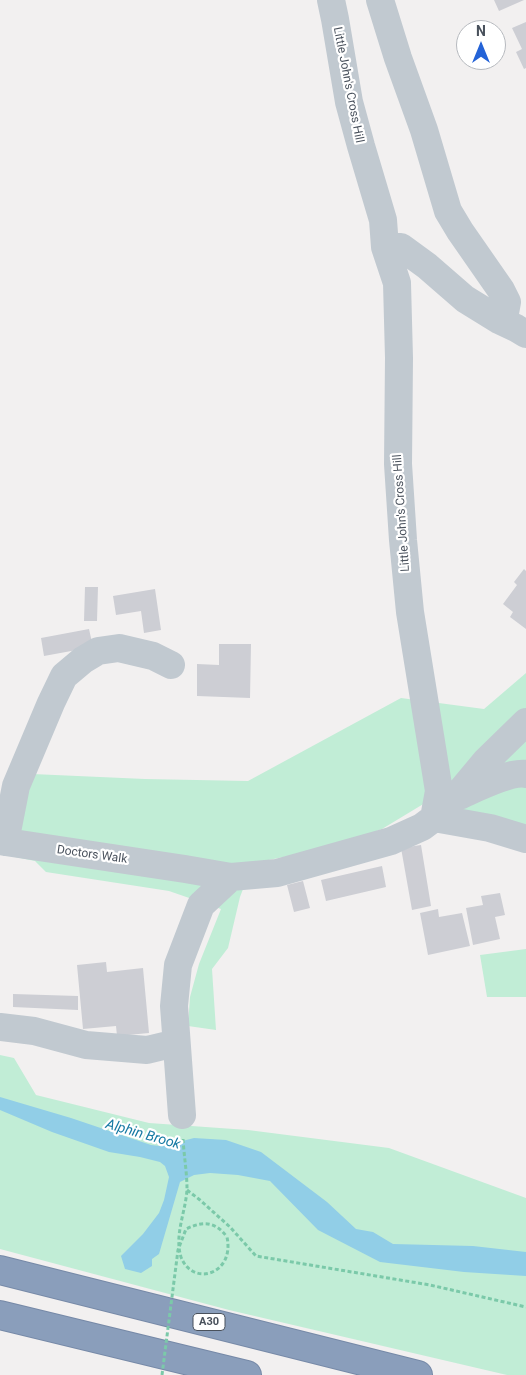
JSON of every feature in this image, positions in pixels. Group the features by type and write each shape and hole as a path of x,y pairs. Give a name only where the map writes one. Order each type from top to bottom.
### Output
{"highway":[{"name":"A30","path":"0,1270 418,1375"},
{"path":"0,1315 247,1375"}],"street":[{"name":"Little John's Cross Hill","path":"331,0 350,102 383,220 385,247 397,283 399,358 398,464 410,612 448,794 434,818"},
{"path":"380,0 398,58 424,130 448,211 507,302 505,313 499,320"},
{"path":"385,247 401,247 427,266 465,299 526,334"},
{"path":"2,842 16,786 64,676 83,660 98,651 119,648 153,656 171,665"},
{"path":"448,794 486,761 526,722"},
{"path":"448,794 520,773 526,774"},
{"path":"185,869 231,877 277,873 391,841 422,827 434,818 490,828 526,839"},
{"name":"Doctors Walk","path":"2,842 185,869"},
{"path":"185,869 201,905"},
{"path":"182,1127 174,1006 178,964 201,905 231,877"},
{"path":"0,1027 34,1031 86,1046 147,1050 176,1043"}],"path":[{"path":"162,1375 178,1250 180,1245 182,1240 186,1229 199,1224 217,1227 227,1237 228,1246 227,1256 223,1264 218,1270 206,1274 197,1273 188,1268 182,1260 179,1250 179,1243 187,1190 182,1127"},
{"path":"187,1190 230,1227 256,1256 430,1285 526,1307"}],"green space":[{"path":"526,673 526,830 425,803 382,829 330,848 253,863 240,897 228,948 212,969 216,1030 188,1026 190,997 199,964 221,909 169,891 46,872 35,861 0,854 10,773 248,781 401,698 484,709"},
{"path":"526,949 526,997 487,997 480,955"},
{"path":"0,1055 14,1058 36,1095 149,1123 248,1130 389,1148 526,1198 526,1375 507,1375 229,1310 0,1249"}],"water":[{"path":"0,1097 151,1145 167,1145 194,1138 226,1140 261,1152 327,1202 356,1229 373,1232 393,1244 473,1246 526,1252 526,1276 464,1272 380,1262 318,1230 270,1181 238,1175 210,1173 194,1175 180,1182 159,1254 152,1259 152,1266 141,1273 125,1269 121,1256 143,1234 159,1213 169,1177 165,1166 160,1162 140,1157 109,1152 52,1132 0,1110"}],"building":[{"path":"494,0 524,0 499,11"},
{"path":"526,22 526,68 524,69 516,52 522,49 512,28"},
{"path":"524,569 526,571 526,629 510,617 513,612 503,604 517,585 514,582"},
{"path":"85,587 98,587 97,621 84,621"},
{"path":"155,589 161,630 144,633 141,611 116,615 113,596"},
{"path":"89,629 93,647 44,656 41,638"},
{"path":"219,644 251,644 250,698 197,696 197,664 219,665"},
{"path":"421,845 431,906 412,910 401,848"},
{"path":"382,866 386,887 326,901 321,880"},
{"path":"303,881 310,908 294,912 287,885"},
{"path":"500,893 505,915 495,917 500,939 473,945 466,908 483,905 481,896"},
{"path":"438,909 439,917 462,913 470,946 428,955 420,913"},
{"path":"106,962 107,972 143,968 149,1033 117,1036 116,1026 83,1029 77,965"},
{"path":"13,994 78,996 78,1010 13,1007"}],"water label":[{"name":"Alphin Brook","path":"143,1135"}]}
